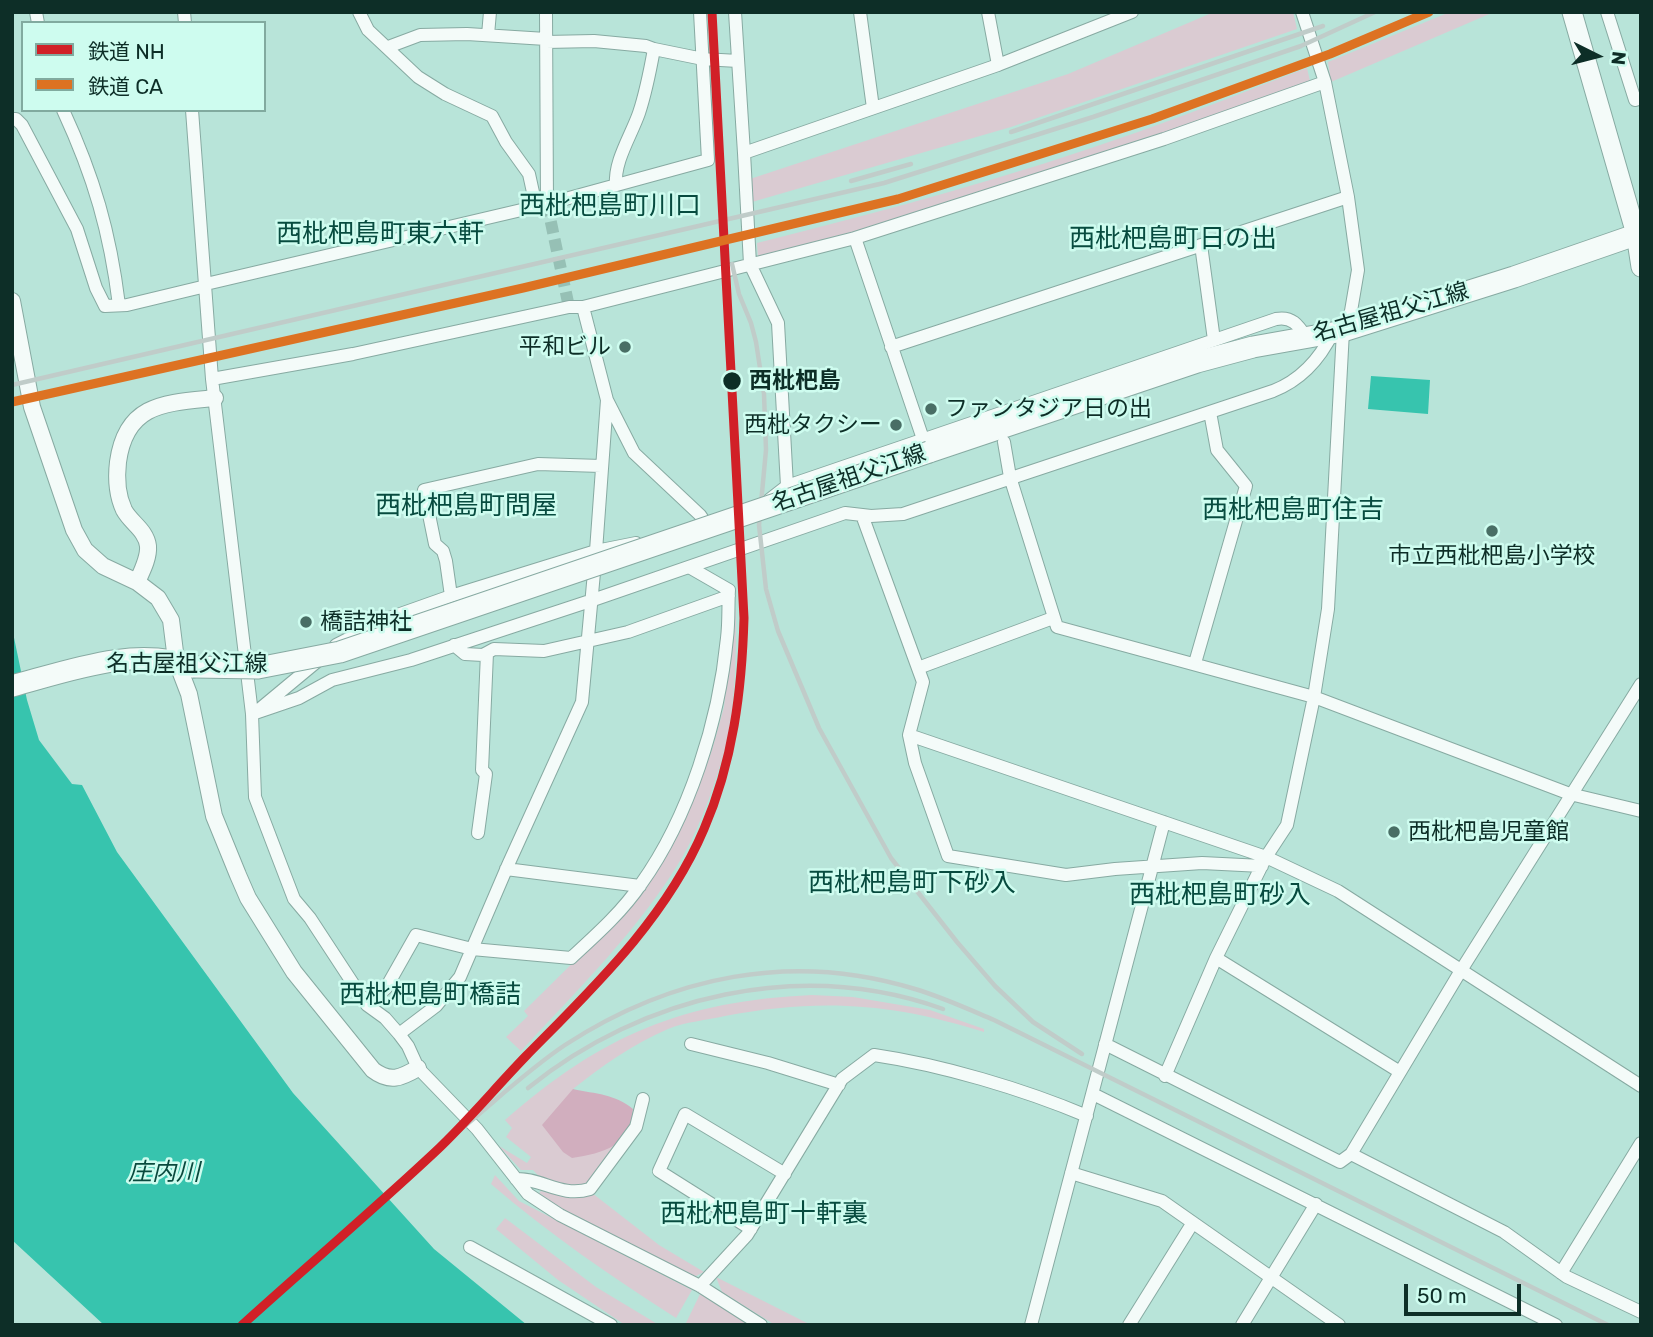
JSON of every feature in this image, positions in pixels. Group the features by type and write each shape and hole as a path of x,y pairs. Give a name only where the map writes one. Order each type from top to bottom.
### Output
{"main road":[{"path":"1572,12 1638,234 1641,267"},
{"name":"名古屋祖父江線","path":"12,686 90,664 118,660 258,668 340,652 926,446 1197,362 1253,347 1338,331 1514,277 1638,234"}],"street":[{"path":"359,12 368,30 418,76 445,94 492,116 506,142 529,174 542,205"},
{"path":"488,35 490,12"},
{"path":"542,205 546,12"},
{"path":"12,119 22,125 77,229 104,306 119,305 542,205 708,160 700,12"},
{"path":"735,12 750,264 778,323 788,486"},
{"path":"860,12 873,108"},
{"path":"988,12 998,65"},
{"path":"744,153 998,65 1106,17 1132,12"},
{"path":"252,715 299,698 332,680 411,660 845,513 903,514 1288,385 1306,372 1351,311 1358,270 1348,197 1325,82 1302,12"},
{"path":"1607,12 1635,100 1641,98"},
{"path":"388,47 420,36 488,35 546,41 622,43 703,59 738,61"},
{"path":"616,185 615,177 646,89 654,50"},
{"path":"212,379 353,354 569,307 583,307 855,238 1164,139 1325,82"},
{"path":"64,112 97,192 110,242 119,305"},
{"path":"192,112 212,379 252,715 255,797 294,899 310,918 367,1005 399,1034 418,1068 477,1129 528,1194 560,1215 700,1286 761,1325"},
{"path":"891,347 1348,197"},
{"path":"855,238 926,446"},
{"path":"1201,245 1214,340"},
{"path":"12,301 32,407 74,530 85,550 103,566 137,582 158,598 171,620 185,664 215,816 248,898 294,972 373,1070 391,1079 403,1077 418,1068"},
{"path":"583,307 607,400 634,453 700,514 706,524"},
{"path":"252,715 336,645 389,618 596,551 706,524 762,504 788,486 926,446 1000,414 1285,317 1296,323 1306,337"},
{"path":"1165,1076 1216,958 1264,862 1287,825 1314,697 1328,609 1338,331"},
{"path":"137,582 147,556 148,545 145,535 125,513 120,498 118,468 124,436 132,422 160,406 215,398"},
{"path":"399,1034 436,1006 460,977 582,702 607,400"},
{"path":"1195,663 1247,486 1217,450 1210,412"},
{"path":"1004,442 1010,477 1056,627 1314,697 1570,794 1641,811"},
{"path":"451,596 446,561 443,551 435,544 424,490 538,464 601,466"},
{"path":"862,515 923,682 909,735 915,763 948,856 1066,875 1151,866 1264,862"},
{"path":"367,1005 386,988 416,934 472,949 571,958 603,929 640,886 667,844 697,772 715,709 727,639 729,590 689,567"},
{"path":"454,645 466,654 483,655 494,649 544,651 628,632 729,596"},
{"path":"918,668 1053,618"},
{"path":"478,834 486,774 482,770 487,653"},
{"path":"1105,1044 1340,1162 1351,1154 1460,972 1641,684"},
{"path":"909,735 1164,822 1338,891 1641,1086"},
{"path":"1031,1325 1164,822"},
{"path":"506,869 640,886"},
{"path":"1216,958 1400,1072"},
{"path":"691,1044 768,1063 839,1085"},
{"path":"700,1286 751,1229 842,1079 874,1055 917,1061 1057,1103 1087,1116"},
{"path":"1093,1094 1556,1325"},
{"path":"516,1179 529,1179 569,1192 590,1189 636,1126 643,1099"},
{"path":"751,1229 659,1171 685,1114 785,1174"},
{"path":"1561,1273 1641,1143"},
{"path":"1351,1154 1504,1232 1561,1273 1641,1312"},
{"path":"1071,1173 1162,1202 1339,1325"},
{"path":"1242,1325 1316,1205"},
{"path":"1129,1325 1192,1224"},
{"path":"470,1247 611,1325"}],"shaded area":[{"path":"1214,12 1293,12 1297,29 1011,127 752,202 750,179 1068,74"},
{"path":"1450,12 1494,12 1331,82 1328,62"},
{"path":"1307,68 1310,81 1173,129 967,198 758,258 757,243 997,178 1159,124"},
{"path":"733,609 736,610 736,646 728,735 696,831 648,909 521,1051 506,1037 528,1016 524,1011 605,931 692,801 712,750 724,707"},
{"path":"812,995 853,997 930,1010 984,1029 984,1032 918,1015 856,1006 760,1010 689,1023 642,1041 573,1089 620,1142 588,1186 558,1187 545,1181 533,1170 521,1170 499,1146 527,1163 531,1157 506,1137 512,1128 505,1120 576,1065 646,1028 723,1005"},
{"path":"573,1089 612,1097 633,1109 627,1132 614,1146 572,1158 563,1152 542,1125"},
{"path":"495,1175 519,1201 692,1290 676,1318 535,1220 491,1184"},
{"path":"541,1191 567,1196 592,1193 659,1245 704,1272 696,1276 689,1275 562,1210 539,1193"},
{"path":"505,1218 596,1287 659,1325 625,1325 558,1280 496,1229"},
{"path":"716,1277 811,1325 775,1325 722,1292"},
{"path":"700,1294 752,1325 686,1323"}],"water":[{"path":"1371,376 1430,380 1428,414 1368,409"},
{"name":"庄内川","path":"12,628 27,700 39,740 72,784 82,785 117,852 293,1093 434,1249 527,1325 104,1325 12,1240"}],"tunnel":[{"path":"547,204 569,307"}],"railway":[{"path":"12,385 884,183 1093,117 1301,46 1375,12"},
{"path":"1011,132 1323,26"},
{"path":"851,181 911,164"},
{"path":"732,264 739,294 756,342 764,394 766,450 759,525 766,589 778,631 819,728 891,858 957,942 995,986 1033,1022 1082,1054"},
{"path":"445,1142 565,1045 605,1021 647,1002 690,987 734,977 778,972 823,972 869,978 925,992 994,1020 1608,1325"},
{"path":"528,1088 573,1056 621,1029 672,1009 725,995 780,987 834,987 889,994 943,1009"}],"rail line":[{"name":"NH","path":"242,1325 435,1152 602,978 670,893 688,862 714,804 734,725 744,618 712,12"},
{"name":"CA","path":"12,402 523,288 898,199 1152,119 1330,54 1429,12"}],"place":[{"name":"平和ビル","path":"625,347"},
{"name":"西枇杷島","path":"732,381"},
{"name":"ファンタジア日の出","path":"931,409"},
{"name":"西枇タクシー","path":"896,425"},
{"name":"市立西枇杷島小学校","path":"1492,531"},
{"name":"橋詰神社","path":"306,622"},
{"name":"西枇杷島児童館","path":"1394,832"}],"district":[{"name":"西枇杷島町川口","path":"610,206"},
{"name":"西枇杷島町東六軒","path":"380,234"},
{"name":"西枇杷島町日の出","path":"1173,239"},
{"name":"西枇杷島町問屋","path":"466,506"},
{"name":"西枇杷島町住吉","path":"1293,510"},
{"name":"西枇杷島町下砂入","path":"912,883"},
{"name":"西枇杷島町砂入","path":"1220,895"},
{"name":"西枇杷島町橋詰","path":"430,995"},
{"name":"西枇杷島町十軒裏","path":"764,1214"}]}
